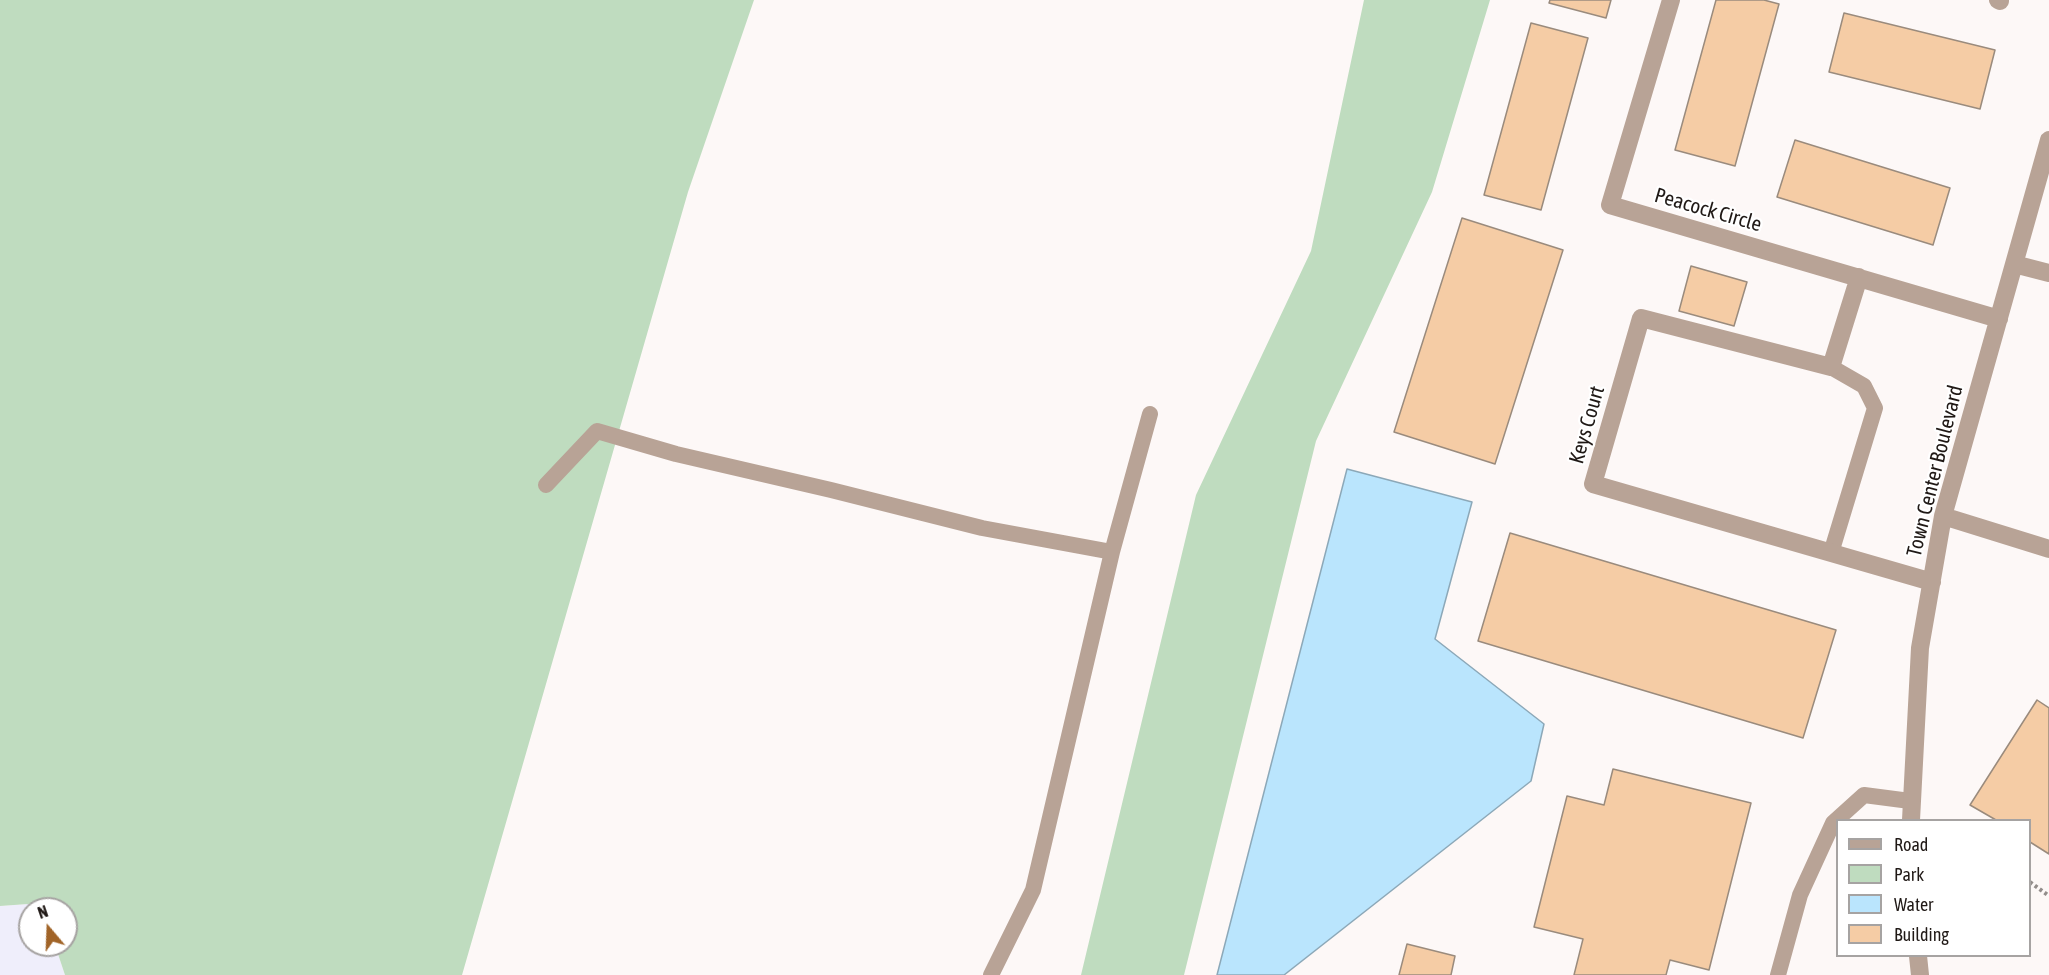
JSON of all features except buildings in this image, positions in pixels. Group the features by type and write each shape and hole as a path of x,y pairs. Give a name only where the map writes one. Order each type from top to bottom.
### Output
{"street":[{"name":"Peacock Circle","path":"1671,0 1610,205 1998,319"},
{"name":"Town Center Boulevard","path":"1911,819 1920,648 1943,516 2049,140"},
{"path":"2014,264 2049,273"},
{"path":"1831,368 1859,277"},
{"name":"Keys Court","path":"1831,368 1641,318 1593,484 1932,582"},
{"path":"1943,516 2049,549"},
{"path":"1918,957 1920,975"}],"lane":[{"path":"1831,368 1864,386 1875,408 1831,553"},
{"path":"991,975 1033,890 1112,552 1150,414"},
{"path":"546,484 597,431 676,454 982,528 1112,552"},
{"path":"1837,819 1864,795 1911,801"},
{"path":"1778,975 1800,895 1836,820"}],"path":[{"path":"2031,883 2049,896"}],"shaded area":[{"path":"18,905 18,957 59,957 65,975 0,975 0,906"}],"green space":[{"path":"0,0 754,0 688,192 462,975 65,975 59,957 78,957 78,897 18,897 18,905 0,906"},
{"path":"1364,0 1490,0 1432,192 1316,441 1184,975 1081,975 1196,495 1311,251"}],"water":[{"path":"1347,469 1472,502 1435,639 1544,724 1531,781 1284,975 1217,975"}]}
